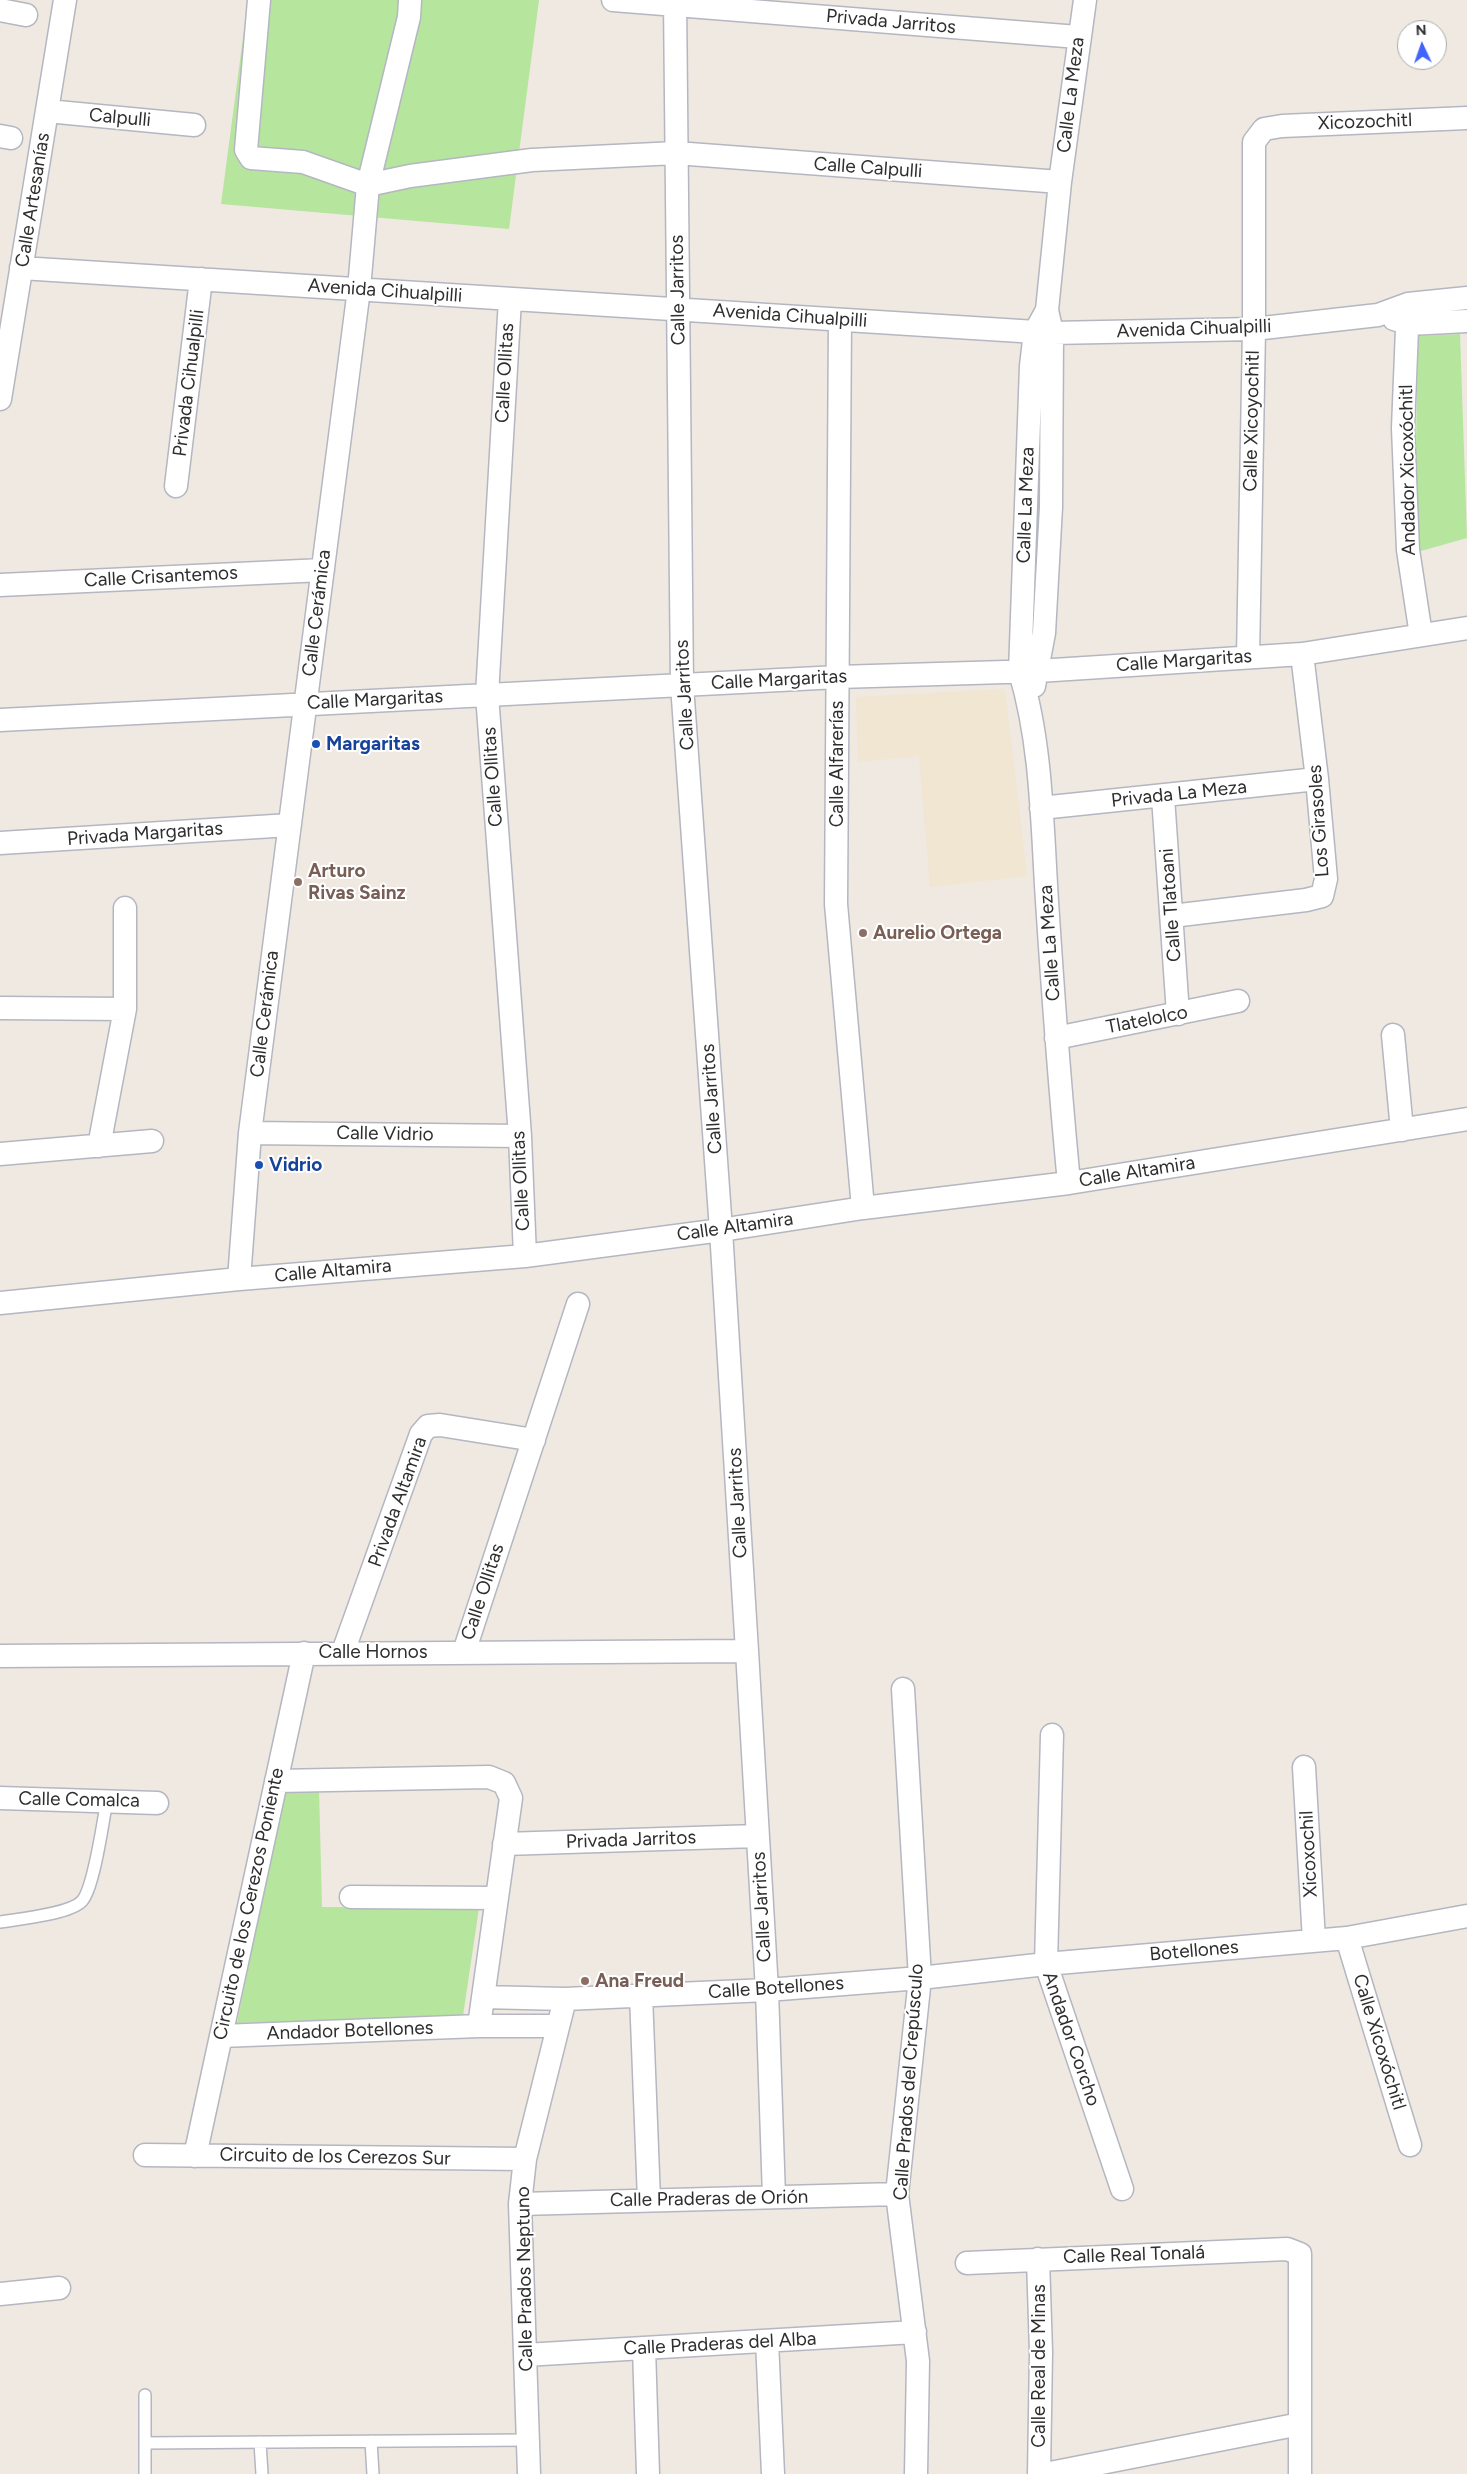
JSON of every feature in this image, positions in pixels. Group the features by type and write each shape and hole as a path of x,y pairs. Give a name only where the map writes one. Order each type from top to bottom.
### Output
{"street":[{"name":"Calle Artesanías","path":"0,399 65,0"},
{"path":"259,0 246,150 251,158 302,162 368,185"},
{"name":"Calle Cerámica","path":"239,1279 250,1133 359,289 368,185 409,17 410,0"},
{"name":"Privada Jarritos","path":"613,0 674,2 1078,37"},
{"name":"Calle La Meza","path":"1069,1183 1056,1038 1041,808 1030,704 1031,366 1043,332 1047,310 1060,182 1084,0"},
{"name":"Calle Jarritos","path":"674,2 682,685 721,1230 758,1836 767,1990 774,2197"},
{"path":"0,10 26,15"},
{"name":"Calpulli","path":"47,111 194,125"},
{"name":"Xicozochitl","path":"1264,129 1282,126 1467,118"},
{"name":"Calle Xicoyochitl","path":"1248,657 1254,329 1254,142 1264,129"},
{"name":"Calle Calpulli","path":"368,185 410,176 532,160 676,153 1060,182"},
{"name":"Avenida Cihualpilli","path":"22,268 1043,332 1254,329 1378,315 1408,314 1467,321"},
{"name":"Privada Cihualpilli","path":"176,486 201,279"},
{"name":"Avenida Cihualpilli","path":"1408,314 1467,298"},
{"name":"Calle Ollitas","path":"510,299 487,695 520,1136 525,1256"},
{"name":"Andador Xicoxóchitl","path":"1408,314 1403,428 1408,550 1421,635"},
{"name":"Calle Alfarerías","path":"840,320 836,904 863,1208"},
{"name":"Calle Crisantemos","path":"0,585 323,570"},
{"name":"Calle Margaritas","path":"0,720 838,677 1029,672 1302,654 1467,628"},
{"name":"Los Girasoles","path":"1172,916 1306,900 1322,896 1326,879 1317,778 1302,654"},
{"name":"Privada La Meza","path":"1041,808 1163,797 1317,778"},
{"name":"Calle Tlatoani","path":"1163,797 1178,1014"},
{"name":"Privada Margaritas","path":"0,843 290,825"},
{"path":"99,1146 125,1009 125,908"},
{"name":"Tlatelolco","path":"1056,1038 1238,1001"},
{"path":"0,1008 125,1009"},
{"path":"1393,1035 1402,1130"},
{"name":"Calle Altamira","path":"0,1303 239,1279 525,1256 721,1230 863,1208 1069,1183 1467,1119"},
{"name":"Calle Vidrio","path":"250,1133 520,1136"},
{"path":"0,1154 152,1141"},
{"name":"Calle Ollitas","path":"464,1652 578,1304"},
{"name":"Privada Altamira","path":"344,1652 421,1434 428,1426 440,1424 534,1440"},
{"name":"Calle Hornos","path":"0,1656 344,1652 746,1651"},
{"name":"Circuito de los Cerezos Poniente","path":"195,2156 304,1653"},
{"name":"Calle Prados del Crepúsculo","path":"903,1689 920,1978 897,2194 918,2361 916,2474"},
{"name":"Andador Corcho","path":"1052,1735 1046,1964 1122,2189"},
{"name":"Xicoxochil","path":"1304,1767 1314,1941"},
{"path":"276,1781 489,1777 504,1783 511,1798 479,2026 558,2026"},
{"name":"Calle Comalca","path":"0,1798 157,1802"},
{"name":"Privada Jarritos","path":"504,1844 758,1836"},
{"path":"351,1897 497,1898"},
{"name":"Botellones","path":"920,1978 1046,1964 1348,1938 1467,1916"},
{"name":"Calle Xicoxóchitl","path":"1348,1938 1410,2145"},
{"name":"Calle Botellones","path":"483,1997 565,1999 641,1996 767,1990 920,1978"},
{"path":"641,1996 649,2200"},
{"name":"Calle Prados Neptuno","path":"529,2474 520,2204 525,2159 565,1999"},
{"name":"Andador Botellones","path":"221,2036 479,2026"},
{"name":"Circuito de los Cerezos Sur","path":"144,2155 525,2159"},
{"name":"Calle Praderas de Orión","path":"520,2204 897,2194"},
{"name":"Calle Real Tonalá","path":"967,2263 1038,2258 1288,2249 1300,2254 1300,2424"},
{"name":"Calle Real de Minas","path":"1038,2258 1041,2352 1038,2474"},
{"path":"0,2294 59,2288"},
{"name":"Calle Praderas del Alba","path":"526,2355 915,2332"},
{"path":"766,2341 773,2474"},
{"path":"644,2348 648,2474"},
{"path":"1044,2474 1300,2424 1300,2474"}],"lane":[{"path":"0,1922 68,1909 82,1901 89,1888 108,1800"},
{"path":"145,2395 145,2474"},
{"path":"145,2443 528,2440"},
{"path":"371,2441 373,2474"},
{"path":"260,2442 262,2474"}],"shaded area":[{"path":"1005,689 1027,876 930,887 919,756 858,762 856,697"}],"green space":[{"path":"248,0 539,0 509,229 221,204"},
{"path":"1460,334 1467,538 1414,553 1418,336"},
{"path":"319,1788 322,1907 479,1908 463,2016 237,2023 284,1791"}],"place":[{"name":"Margaritas","path":"316,744"},
{"name":"Arturo Rivas Sainz","path":"298,882"},
{"name":"Aurelio Ortega","path":"863,933"},
{"name":"Vidrio","path":"259,1165"},
{"name":"Ana Freud","path":"585,1981"}]}
